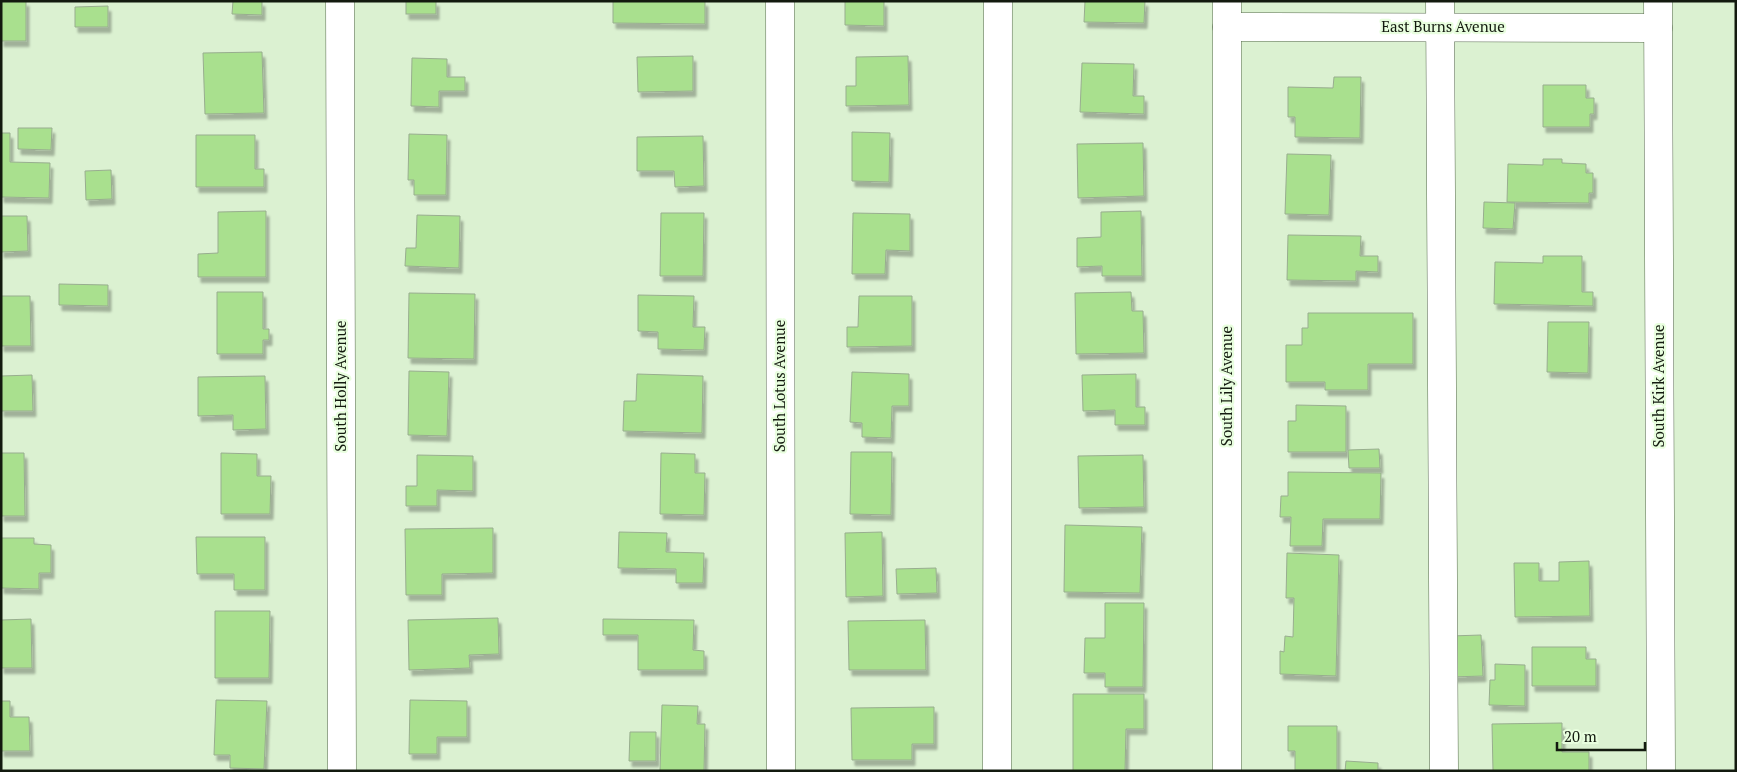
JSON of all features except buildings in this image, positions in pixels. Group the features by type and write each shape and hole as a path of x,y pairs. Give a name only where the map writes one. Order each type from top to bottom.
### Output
{"street":[{"name":"South Holly Avenue","path":"340,1 342,771"},
{"name":"South Lotus Avenue","path":"780,1 780,771"},
{"path":"997,771 998,1"},
{"name":"East Burns Avenue","path":"1227,14 1658,14"},
{"name":"South Lily Avenue","path":"1227,14 1227,771"},
{"path":"1440,14 1444,771"},
{"name":"South Kirk Avenue","path":"1658,14 1661,771"}]}
